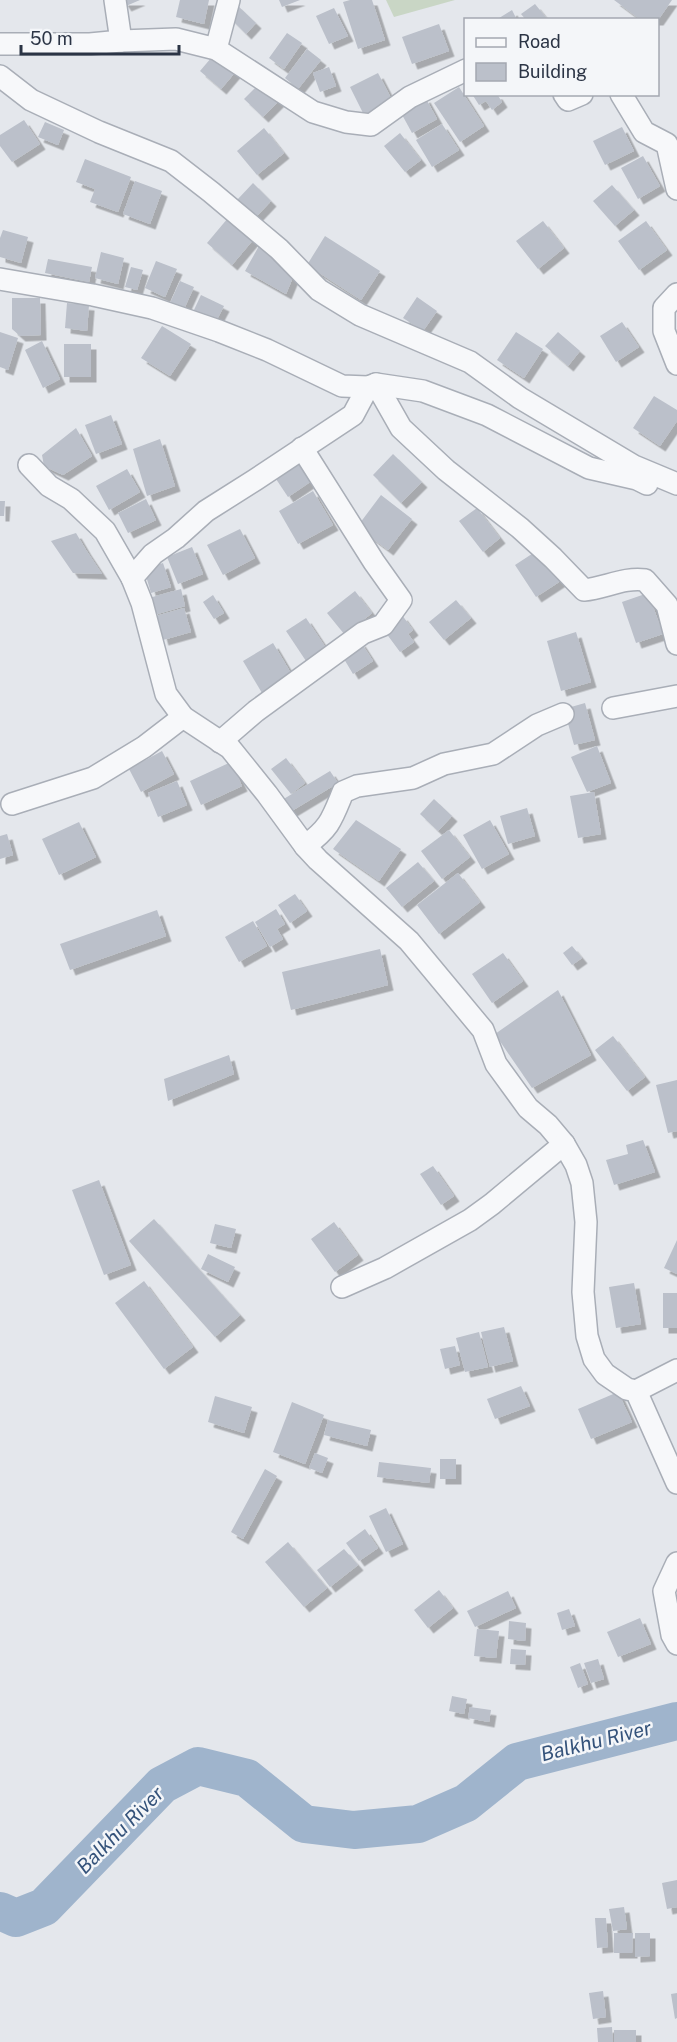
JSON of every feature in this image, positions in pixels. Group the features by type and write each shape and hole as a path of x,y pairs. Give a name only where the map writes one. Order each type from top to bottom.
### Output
{"street":[{"path":"115,0 121,41"},
{"path":"216,48 229,0"},
{"path":"0,44 90,45 121,41 176,39 216,48 313,112 346,122 370,125 410,97 464,70"},
{"path":"0,76 31,100 99,132 171,161 279,249 319,290 360,315 470,362 520,398 634,466 677,484"},
{"path":"622,96 644,132 672,140 677,189"},
{"path":"0,279 93,295 152,309 267,350 342,386 372,385 423,391 487,415 589,468 637,479 677,498"},
{"path":"677,294 664,308 664,331 677,364"},
{"path":"132,578 153,554 176,538 206,511 352,415 372,385"},
{"path":"372,385 400,428 446,470 520,528 554,558 584,590 597,589 633,578 645,580 672,602 677,644"},
{"path":"220,742 256,711 363,633 383,625 402,600 374,562 302,448"},
{"path":"29,465 49,486 71,499 105,531 132,578 142,603 166,694 183,717 230,748 305,846 409,941 483,1030 496,1064 528,1108 548,1125 564,1144 576,1165 582,1183 585,1222 583,1292 587,1336 594,1359 605,1374 627,1389 636,1391 677,1370"},
{"path":"613,708 677,696"},
{"path":"305,846 330,824 343,792 357,786 413,778 444,764 493,754 537,725 562,714"},
{"path":"12,804 93,778 144,747 183,717"},
{"path":"342,1287 385,1268 470,1220 564,1144"},
{"path":"636,1391 677,1482"},
{"path":"677,1563 664,1591 672,1635 677,1644"}],"green space":[{"path":"386,0 455,0 394,17"}],"building":[{"path":"122,0 140,0 126,6"},
{"path":"180,0 209,0 204,24 176,17"},
{"path":"279,0 300,0 282,7"},
{"path":"372,0 385,40 358,49 343,2"},
{"path":"614,0 672,0 659,19 638,18"},
{"path":"236,4 256,23 246,34 226,14"},
{"path":"535,4 546,18 524,18 521,14"},
{"path":"334,8 348,36 329,44 316,16"},
{"path":"512,10 516,18 499,18"},
{"path":"439,24 449,51 412,64 402,37"},
{"path":"287,33 302,43 284,69 269,58"},
{"path":"307,49 321,60 298,89 285,78"},
{"path":"217,51 238,69 221,89 200,71"},
{"path":"329,67 336,86 320,92 313,73"},
{"path":"378,73 393,102 365,117 350,87"},
{"path":"260,83 279,101 263,117 244,99"},
{"path":"459,87 484,126 460,142 434,103"},
{"path":"473,96 498,96 502,102 492,110 486,101 479,105"},
{"path":"425,97 437,119 412,133 400,111"},
{"path":"24,120 40,144 12,162 0,146 0,135"},
{"path":"45,122 64,130 58,145 38,137"},
{"path":"442,124 459,150 432,167 416,140"},
{"path":"622,127 634,151 605,165 593,141"},
{"path":"264,128 284,153 257,175 237,151"},
{"path":"400,133 421,160 405,172 384,146"},
{"path":"643,156 660,186 638,199 621,168"},
{"path":"85,159 131,177 118,212 90,202 95,189 76,182"},
{"path":"135,181 162,191 150,224 123,214"},
{"path":"253,183 271,201 255,218 237,200"},
{"path":"612,185 634,210 615,226 593,201"},
{"path":"228,218 253,240 232,265 207,243"},
{"path":"543,221 564,248 538,269 516,241"},
{"path":"646,221 667,250 639,270 618,241"},
{"path":"3,230 28,237 21,263 0,257 0,238"},
{"path":"325,236 380,271 361,300 307,265"},
{"path":"260,244 296,270 286,294 245,271"},
{"path":"101,252 124,258 118,284 95,278"},
{"path":"48,259 92,267 89,282 45,273"},
{"path":"156,261 177,269 165,297 145,288"},
{"path":"131,267 143,270 137,290 125,287"},
{"path":"180,281 194,287 184,309 170,303"},
{"path":"201,295 224,306 215,323 193,312"},
{"path":"417,297 437,311 423,331 403,318"},
{"path":"12,298 40,298 41,335 20,336 12,329"},
{"path":"67,303 89,305 87,331 65,328"},
{"path":"622,322 639,347 616,362 600,336"},
{"path":"162,326 191,344 170,376 141,358"},
{"path":"0,332 18,338 8,370 0,367"},
{"path":"516,332 543,349 524,378 497,360"},
{"path":"558,332 580,351 568,366 545,346"},
{"path":"42,341 60,379 43,388 25,350"},
{"path":"64,344 91,344 91,377 64,377"},
{"path":"654,396 677,410 677,421 660,446 633,428"},
{"path":"111,415 122,444 96,454 85,425"},
{"path":"76,428 92,456 63,475 44,466 42,455"},
{"path":"160,439 175,486 147,496 133,449"},
{"path":"393,454 422,482 401,503 373,475"},
{"path":"299,459 313,480 288,497 274,476"},
{"path":"127,469 140,492 109,510 96,486"},
{"path":"313,491 333,525 298,544 279,511"},
{"path":"381,495 412,519 388,550 357,527"},
{"path":"146,499 156,520 128,533 118,513"},
{"path":"0,501 5,501 4,516 0,516"},
{"path":"477,508 500,538 483,552 459,521"},
{"path":"240,529 255,558 223,575 207,545"},
{"path":"76,533 102,574 73,573 51,541"},
{"path":"192,547 203,574 178,584 167,557"},
{"path":"541,548 562,580 536,597 515,565"},
{"path":"163,563 171,587 151,593 144,569"},
{"path":"181,589 185,606 154,615 149,598"},
{"path":"355,591 372,613 345,635 327,613"},
{"path":"648,593 663,634 636,643 622,602"},
{"path":"213,595 224,613 214,619 203,602"},
{"path":"456,600 471,618 444,640 429,622"},
{"path":"184,608 191,632 163,640 156,616"},
{"path":"402,615 413,630 408,634 414,642 400,652 383,629"},
{"path":"306,618 330,654 310,667 286,631"},
{"path":"576,632 591,682 561,691 547,641"},
{"path":"360,641 373,661 353,674 341,654"},
{"path":"273,643 292,675 262,693 243,661"},
{"path":"585,703 595,740 574,745 564,709"},
{"path":"597,746 611,783 587,792 571,757"},
{"path":"162,751 174,774 141,792 129,769"},
{"path":"286,758 305,783 291,794 271,769"},
{"path":"231,762 242,786 201,805 190,781"},
{"path":"330,771 338,783 290,812 282,800"},
{"path":"177,781 187,805 158,817 148,793"},
{"path":"594,792 601,834 578,838 570,796"},
{"path":"434,799 452,816 438,831 420,814"},
{"path":"527,808 535,836 508,844 500,816"},
{"path":"356,820 401,849 379,881 333,849"},
{"path":"490,820 509,854 482,869 463,835"},
{"path":"79,822 96,857 59,875 42,839"},
{"path":"449,830 470,857 442,879 421,851"},
{"path":"7,834 13,855 0,859 0,836"},
{"path":"418,862 434,881 402,907 386,888"},
{"path":"458,873 480,902 439,934 417,905"},
{"path":"295,894 307,911 290,923 278,905"},
{"path":"276,909 285,924 277,929 283,939 270,947 255,922"},
{"path":"157,910 166,936 70,970 60,944"},
{"path":"253,921 267,946 239,962 225,937"},
{"path":"572,946 582,958 572,965 563,953"},
{"path":"380,949 388,985 291,1010 282,972"},
{"path":"503,953 523,981 492,1003 472,974"},
{"path":"558,990 591,1055 532,1088 495,1034"},
{"path":"613,1036 645,1077 627,1091 595,1050"},
{"path":"229,1055 234,1074 168,1101 164,1079"},
{"path":"677,1080 677,1131 668,1133 656,1085"},
{"path":"643,1140 655,1172 614,1185 606,1160 628,1154 626,1145"},
{"path":"433,1166 454,1196 441,1205 420,1174"},
{"path":"99,1180 131,1265 104,1275 72,1190"},
{"path":"154,1219 240,1315 215,1337 129,1241"},
{"path":"334,1222 358,1255 335,1272 311,1239"},
{"path":"215,1224 236,1229 231,1248 210,1243"},
{"path":"677,1240 677,1274 664,1268"},
{"path":"208,1254 235,1267 228,1282 201,1269"},
{"path":"144,1281 193,1347 164,1369 115,1303"},
{"path":"634,1283 641,1324 616,1328 609,1287"},
{"path":"663,1293 677,1293 677,1328 663,1328"},
{"path":"504,1327 513,1361 490,1367 481,1332"},
{"path":"479,1332 488,1367 465,1372 456,1338"},
{"path":"455,1346 460,1365 445,1369 440,1349"},
{"path":"521,1386 530,1406 495,1419 487,1399"},
{"path":"618,1392 632,1422 591,1439 578,1409"},
{"path":"215,1396 252,1407 244,1433 208,1422"},
{"path":"292,1402 324,1415 305,1464 273,1452"},
{"path":"328,1420 371,1430 367,1446 324,1435"},
{"path":"315,1453 328,1458 322,1473 309,1468"},
{"path":"440,1459 456,1459 456,1479 440,1479"},
{"path":"379,1462 431,1468 429,1483 377,1477"},
{"path":"265,1469 277,1476 243,1539 231,1532"},
{"path":"386,1508 403,1544 386,1552 369,1516"},
{"path":"365,1529 378,1548 359,1561 346,1543"},
{"path":"288,1542 327,1588 304,1607 265,1562"},
{"path":"344,1549 358,1565 330,1587 317,1570"},
{"path":"439,1590 453,1608 428,1628 414,1610"},
{"path":"508,1591 516,1608 475,1627 467,1611"},
{"path":"569,1609 575,1626 562,1630 557,1613"},
{"path":"640,1618 651,1644 618,1657 607,1632"},
{"path":"509,1621 526,1623 525,1641 508,1639"},
{"path":"477,1629 499,1631 496,1658 474,1656"},
{"path":"511,1649 526,1650 525,1665 510,1664"},
{"path":"598,1659 604,1679 591,1683 584,1663"},
{"path":"580,1663 588,1684 578,1688 570,1667"},
{"path":"452,1696 467,1699 464,1714 449,1711"},
{"path":"470,1707 491,1710 489,1722 468,1718"},
{"path":"677,1880 677,1907 667,1909 662,1883"},
{"path":"624,1907 627,1929 613,1931 609,1909"},
{"path":"595,1918 606,1918 608,1947 597,1948"},
{"path":"614,1933 633,1933 632,1953 614,1953"},
{"path":"635,1933 650,1933 650,1956 635,1957"},
{"path":"603,1991 606,2017 593,2019 589,1993"},
{"path":"677,1993 677,2018 675,2019 671,1994"},
{"path":"612,2027 613,2042 598,2042 597,2028"},
{"path":"614,2030 636,2030 636,2042 614,2042"}],"waterway":[{"name":"Balkhu River","path":"0,1911 16,1918 44,1907 162,1785 198,1766 247,1778 304,1824 354,1830 418,1824 466,1803 517,1762 677,1721"}]}
